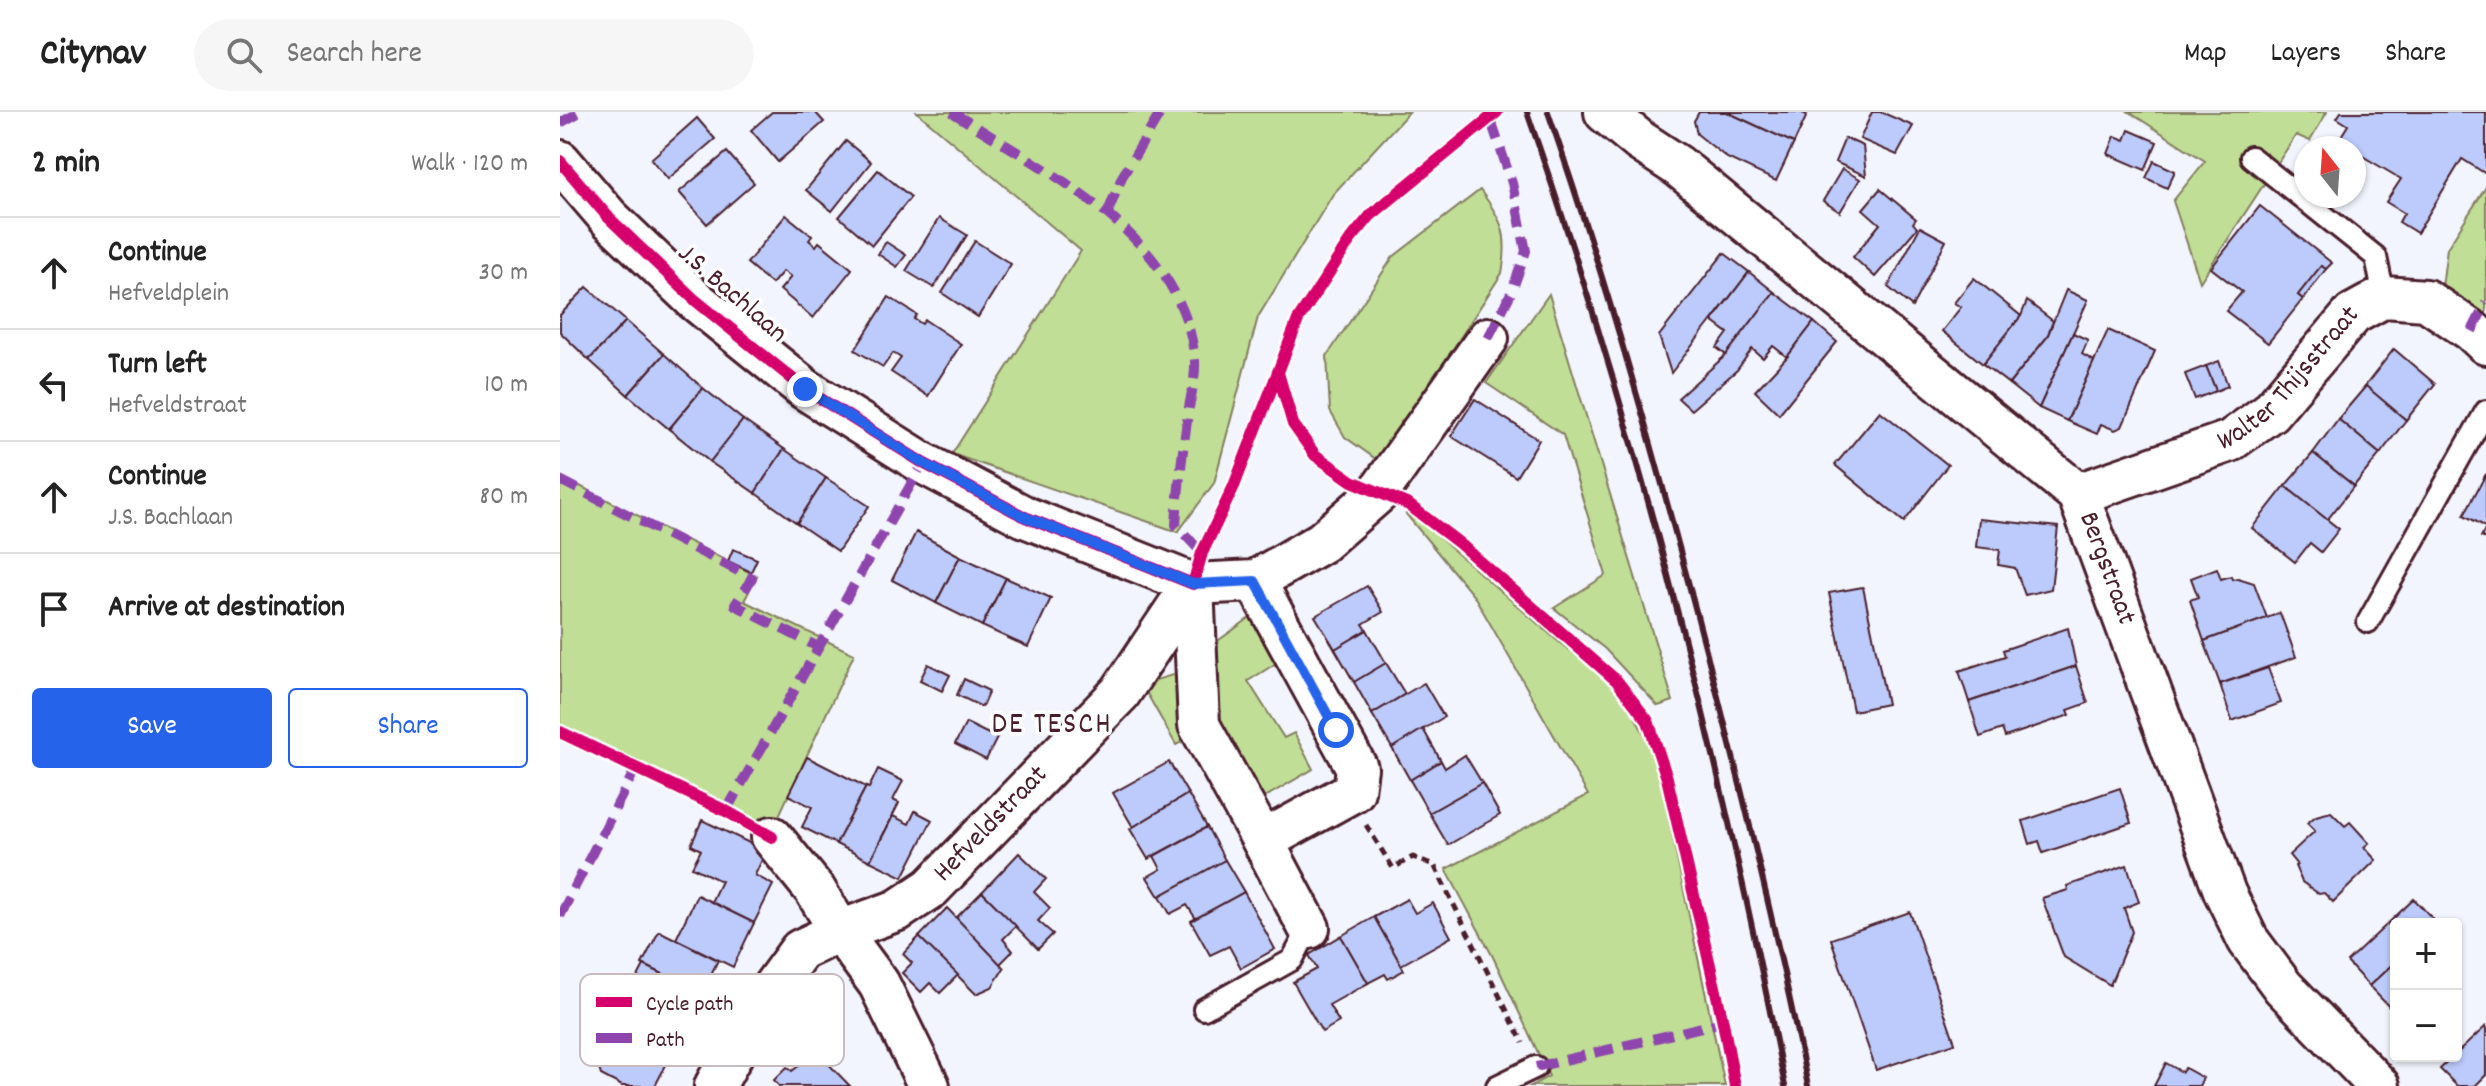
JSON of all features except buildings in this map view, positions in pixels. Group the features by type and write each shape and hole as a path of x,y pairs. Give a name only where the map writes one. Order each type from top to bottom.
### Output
{"street":[{"path":"1605,112 1649,126"},
{"name":"Bergstraat","path":"1649,126 1678,166 2078,494 2225,893 2248,940 2283,987 2379,1086"},
{"name":"J.S. Bachlaan","path":"560,161 609,218 695,300 805,389 923,463 1025,517 1193,584"},
{"name":"Walter Thijsstraat","path":"2078,494 2230,441 2270,412 2353,314 2384,297 2426,300 2486,344"},
{"path":"1309,928 1199,725 1193,584 1255,581 1322,542 1378,493 1488,338"},
{"path":"1255,581 1357,768 1354,791 1263,841"},
{"name":"Hefveldstraat","path":"783,974 800,950 840,931 898,910 931,888 1120,693 1193,584"},
{"path":"772,837 815,890 840,931 879,984 929,1086"},
{"name":"Hefveldstraat","path":"715,1086 726,1066"}],"lane":[{"path":"2251,157 2376,257 2384,297"},
{"path":"2368,622 2486,411"},
{"path":"1204,1009 1292,960 1309,928"},
{"path":"1497,1086 1536,1067"}],"path":[{"path":"1354,791 1356,808 1393,868 1413,857 1434,865 1536,1067"}],"green space":[{"path":"917,112 1409,112 1333,194 1258,317 1214,483 1178,532 952,454 1081,251"},
{"path":"2129,112 2327,112 2313,136 2294,136 2200,282 2173,201 2205,161"},
{"path":"2486,187 2486,319 2442,287 2447,248"},
{"path":"1480,190 1502,229 1505,248 1502,273 1380,462 1345,437 1330,411 1327,356 1393,257"},
{"path":"1549,294 1673,701 1658,706 1605,649 1554,608 1606,575 1563,435 1486,383"},
{"path":"560,476 757,576 744,601 854,654 770,835 560,740"},
{"path":"1410,512 1559,642 1605,678 1634,715 1655,754 1725,1086 1531,1086 1549,1076 1493,957 1446,869 1588,795 1476,599 1406,514"},
{"path":"1258,612 1286,657 1248,681 1284,738 1294,733 1313,769 1260,800 1214,715 1208,648"},
{"path":"1176,674 1178,695 1190,738 1176,745 1145,690 1152,681"}],"railway":[{"path":"1527,112 1605,352 1673,594 1733,840 1785,1086"},
{"path":"1548,112 1607,295 1678,542 1754,844 1808,1086"}],"marked path":[{"path":"560,123 580,112"},
{"path":"952,112 1067,184 1105,212 1138,242 1165,277 1185,316 1195,361 1176,525 1202,553"},
{"path":"1108,212 1122,177 1161,112"},
{"path":"1488,112 1512,183 1526,251 1512,291 1488,338"},
{"path":"2472,331 2486,303"},
{"path":"726,811 923,463"},
{"path":"560,480 752,578 735,605 820,648"},
{"path":"560,916 636,768"},
{"path":"1536,1067 1723,1022"}],"cycle path":[{"path":"560,161 609,218 695,300 805,389 923,463 1025,517 1193,584 1202,553 1234,486 1298,320 1351,239 1371,215 1497,112"},
{"path":"1278,373 1293,424 1315,455 1352,481 1409,505 1459,543 1617,681 1648,721 1667,778 1735,1086"},
{"path":"560,732 726,811 772,837"}],"district":[{"name":"DE TESCH","path":"1052,726"}],"route":[{"path":"805,389 923,463 1025,517 1193,584 1255,581 1336,730"}]}
